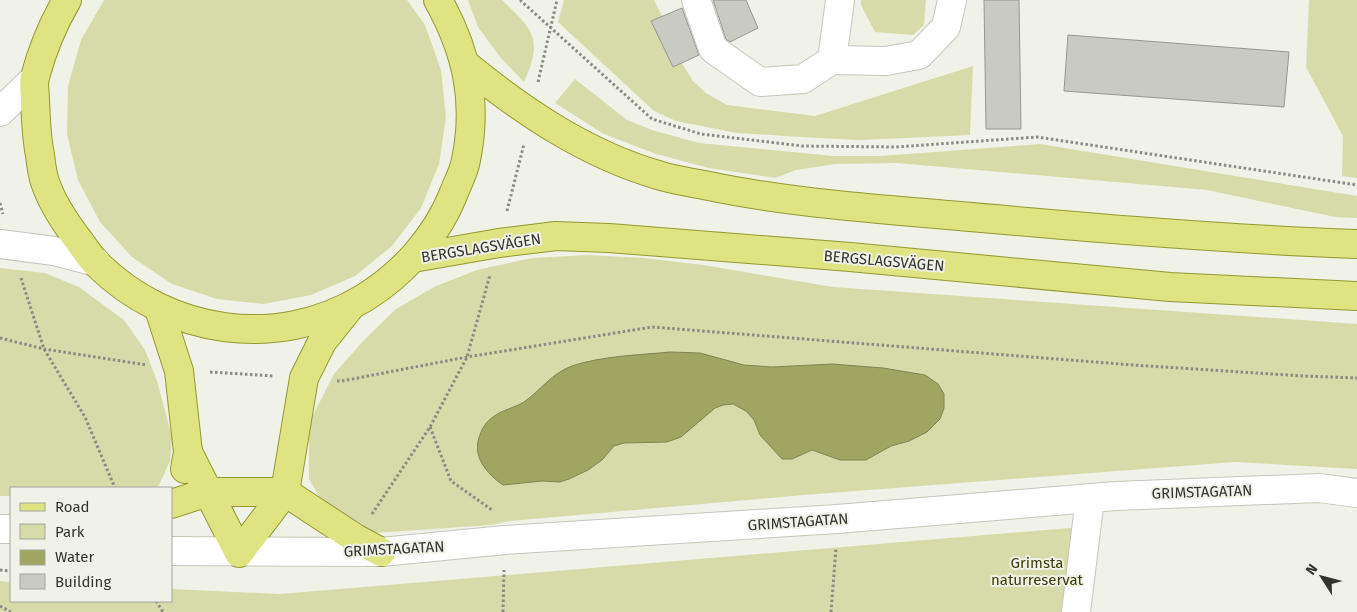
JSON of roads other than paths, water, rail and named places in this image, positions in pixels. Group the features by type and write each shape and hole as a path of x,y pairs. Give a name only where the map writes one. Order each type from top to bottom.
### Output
{"main road":[{"path":"58,6 34,79 36,137 45,182 65,222 96,262 128,290 160,309 210,326 255,330 301,325 350,307 382,288 413,258 446,212 466,162 472,113 466,65 452,24 438,0"},
{"path":"466,65 531,115 593,150 658,176 752,195 872,208 1172,234 1357,244"},
{"name":"BERGSLAGSVÄGEN","path":"413,258 498,243 556,236 609,238 850,257 1170,287 1357,296"},
{"path":"188,452 239,553 285,492 304,378 322,342 350,307"},
{"path":"160,309 179,371 188,452 182,485 172,497"},
{"path":"172,504 208,492 285,492 355,538 381,552"}],"street":[{"path":"696,0 712,49 760,82 803,80 832,60 886,61 920,55 946,27 952,0"},
{"path":"832,60 840,0"},
{"path":"0,112 34,79"},
{"path":"0,244 54,251 96,262"},
{"name":"GRIMSTAGATAN","path":"172,551 239,553 381,552 505,540 837,520 1090,498 1318,488 1357,493"},
{"path":"1076,612 1090,498"}],"water":[{"path":"670,352 700,353 744,365 772,367 832,364 883,368 925,375 938,384 944,394 944,408 940,419 927,432 909,441 891,446 866,460 840,460 812,450 792,459 782,459 760,435 754,420 746,411 733,404 715,408 681,437 667,442 624,443 614,446 602,460 588,470 560,482 542,481 503,485 491,476 482,464 479,457 478,443 482,430 487,423 497,415 524,402 558,373 572,366 595,360"}],"park label":[{"name":"Grimsta naturreservat","path":"1037,572"}]}
